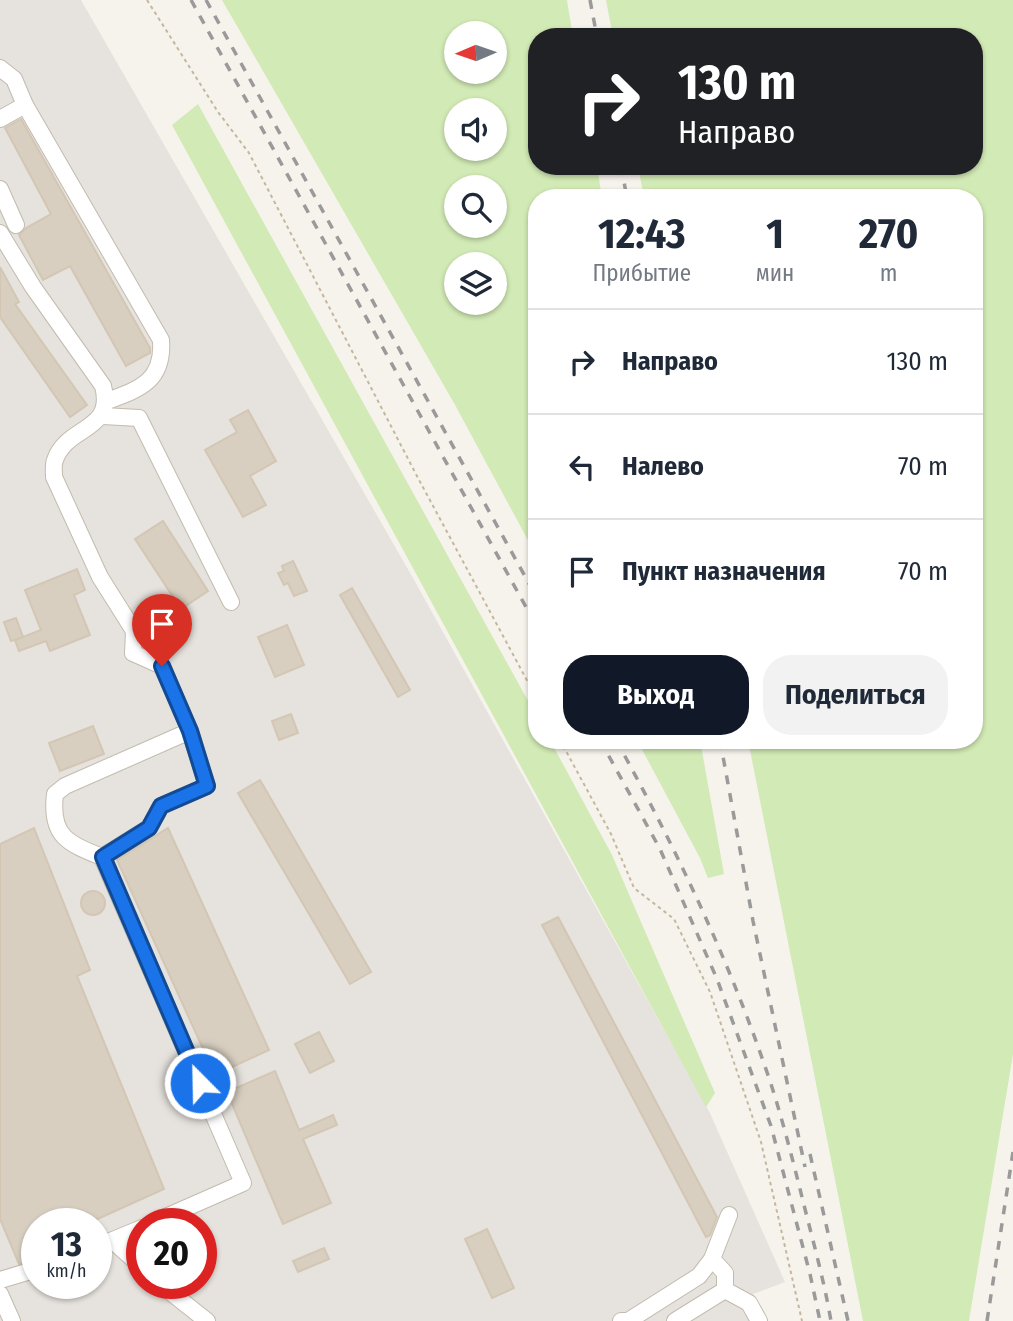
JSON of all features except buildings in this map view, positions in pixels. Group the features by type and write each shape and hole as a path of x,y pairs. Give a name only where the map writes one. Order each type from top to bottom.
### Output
{"lane":[{"path":"0,68 14,79 25,105 161,340 162,355 152,379 105,408 65,446 55,460 54,477 100,577 134,631 133,653 162,666 190,731 207,786 161,806 149,828 103,857"},
{"path":"0,119 25,105"},
{"path":"0,189 16,225"},
{"path":"0,233 33,287 103,386 105,408"},
{"path":"105,408 139,418 231,602"},
{"path":"186,1208 243,1183 103,857 63,838 53,812 55,794 65,786 190,731"},
{"path":"621,1321 628,1321 699,1276 712,1259 729,1215"},
{"path":"126,1235 113,1241 126,1253"},
{"path":"712,1259 725,1273 725,1290"},
{"path":"0,1280 21,1274"},
{"path":"675,1321 725,1290"},
{"path":"725,1290 749,1303 759,1321"},
{"path":"0,1294 12,1321"},
{"path":"179,1299 207,1321"}],"path":[{"path":"147,0 218,112 249,153 411,466 528,682"},
{"path":"565,749 611,834 634,888 674,919 710,992 761,1142 802,1321"}],"shaded area":[{"path":"0,0 81,0 413,578 709,1111 785,1282 753,1294 762,1321 0,1321"}],"green space":[{"path":"222,0 567,0 572,28 528,28 528,175 598,175 601,189 528,189 528,540 454,403"},
{"path":"606,0 1013,0 1013,1054 969,1321 863,1321 750,749 983,749 983,189 642,189 640,175 983,175 983,28 611,28"},
{"path":"198,104 528,701 528,749 555,749 612,855 715,1093 706,1107 172,125"},
{"path":"642,749 702,749 724,874 708,878"}],"railway":[{"path":"191,0 528,611"},
{"path":"206,0 528,582"},
{"path":"590,0 595,28"},
{"path":"623,175 625,189"},
{"path":"605,749 660,849 717,979 771,1126 820,1321"},
{"path":"621,749 701,908 755,1039 790,1150 831,1321"},
{"path":"722,749 753,921 805,1167"},
{"path":"987,1321 1013,1152"},
{"path":"810,1154 848,1321"}],"route":[{"path":"162,666 190,731 207,786 161,806 149,828 103,857 200,1083"}]}
